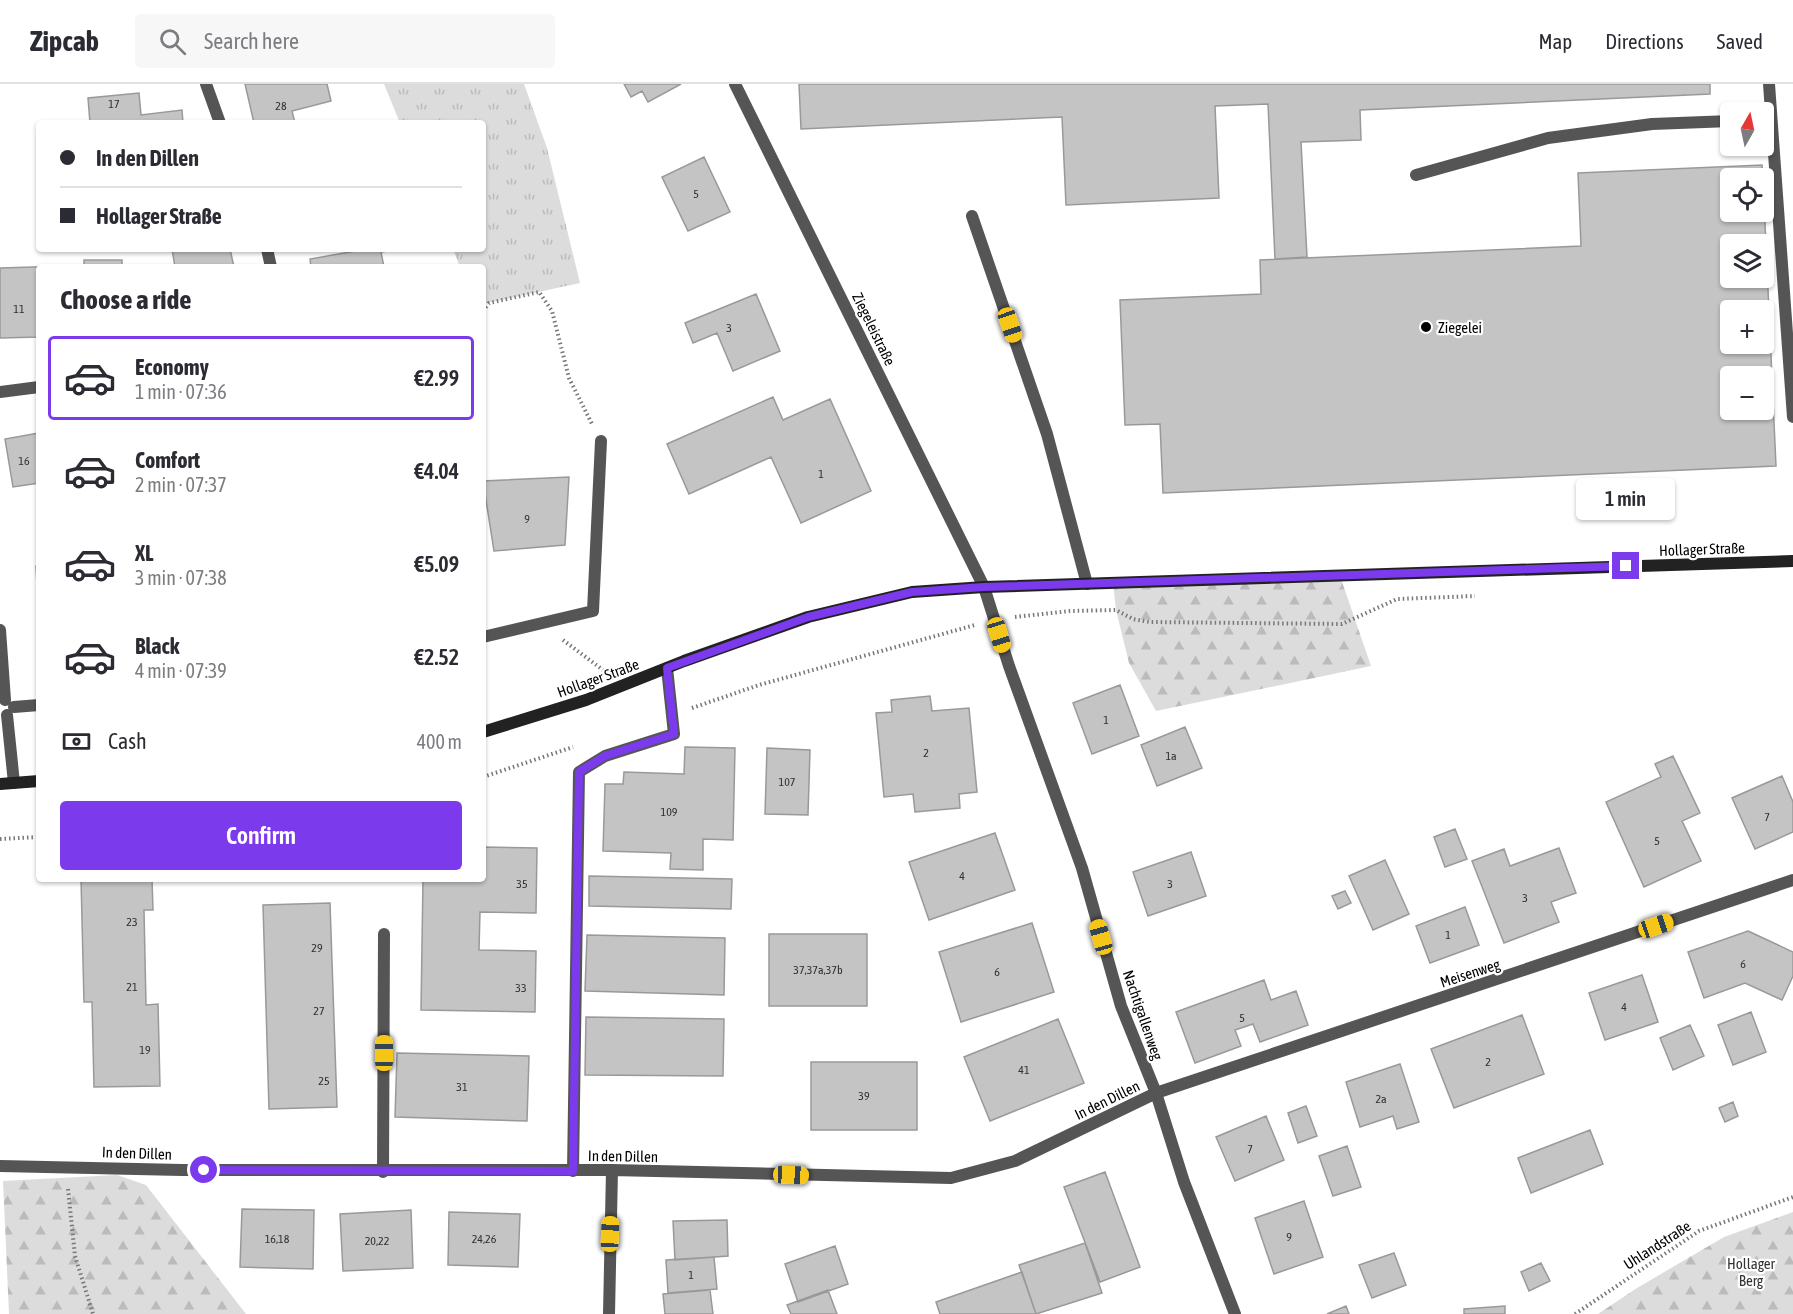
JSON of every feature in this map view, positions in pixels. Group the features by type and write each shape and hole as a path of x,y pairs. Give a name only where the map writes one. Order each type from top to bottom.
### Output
{"main road":[{"name":"Hollager Straße","path":"486,731 614,689 808,617 912,592 984,587 1793,561"},
{"path":"0,784 36,781"}],"street":[{"path":"206,84 219,120"},
{"name":"Ziegeleistraße","path":"735,84 984,587"},
{"path":"1769,84 1769,102"},
{"path":"1416,176 1548,138 1652,124 1720,121"},
{"path":"1771,156 1793,417"},
{"path":"972,216 1047,434 1086,584"},
{"path":"0,392 36,387"},
{"path":"486,636 593,611 601,441"},
{"name":"Nachtigallenweg","path":"984,587 1082,868 1121,1006 1156,1093 1184,1182 1234,1314"},
{"path":"0,630 5,707 14,783"},
{"path":"573,1171 579,772 605,756 674,734 667,668"},
{"path":"5,707 36,705"},
{"name":"Meisenweg","path":"1156,1093 1793,880"},
{"path":"383,1172 384,934"},
{"name":"In den Dillen","path":"0,1166 383,1172 612,1170 951,1178 1015,1161 1156,1093"},
{"path":"609,1314 612,1170"}],"path":[{"path":"486,307 489,303 539,292 552,311 569,378 601,441"},
{"path":"672,715 759,685 994,619 1070,611 1116,610 1133,619 1150,622 1342,624 1356,621 1375,608 1397,599 1479,596"},
{"path":"541,624 602,668 614,689"},
{"path":"486,776 583,744"},
{"path":"0,839 36,837"},
{"path":"65,1166 75,1256 93,1314"},
{"name":"Uhlandstraße","path":"1575,1314 1699,1231 1793,1197"}],"green space":[{"path":"384,84 524,84 547,148 580,283 486,303 486,264 459,264 454,252 486,252 486,120 399,120"},
{"path":"1340,576 1371,666 1156,711 1129,663 1116,610 1113,583"},
{"path":"117,1175 146,1185 246,1314 9,1314 3,1181"},
{"name":"Hollager Berg","path":"1793,1212 1793,1314 1598,1314 1637,1288 1724,1237"}],"building":[{"path":"245,84 327,84 331,101 292,111 294,120 253,120"},
{"path":"624,84 681,84 648,102 642,91 631,97"},
{"path":"799,84 1710,84 1710,94 1360,110 1361,140 1301,142 1307,257 1275,259 1268,104 1215,106 1219,198 1066,205 1062,117 801,129"},
{"path":"139,93 141,115 182,110 183,120 90,120 88,98"},
{"path":"704,157 730,212 688,231 662,177"},
{"name":"Ziegelei","path":"1762,165 1762,168 1720,168 1720,222 1765,222 1765,234 1720,234 1720,288 1768,288 1768,300 1720,300 1720,354 1771,354 1771,366 1720,366 1720,420 1774,420 1776,466 1163,493 1160,424 1125,425 1120,300 1261,294 1260,260 1581,246 1578,173"},
{"path":"172,252 231,252 233,264 174,264"},
{"path":"350,252 381,252 383,264 311,264 310,259"},
{"path":"84,260 122,260 122,264 84,264"},
{"path":"36,267 36,337 0,338 0,268"},
{"path":"756,294 780,351 733,371 717,333 693,343 685,323"},
{"path":"773,397 783,420 830,399 871,491 801,523 771,457 689,494 667,444"},
{"path":"36,434 36,483 13,487 5,439"},
{"path":"569,477 565,545 494,551 486,500 486,481"},
{"path":"1120,685 1139,736 1092,754 1073,703"},
{"path":"930,696 932,711 969,708 977,792 959,794 960,808 915,812 913,794 884,797 876,713 892,712 891,700"},
{"path":"1185,727 1202,768 1157,786 1141,745"},
{"path":"685,747 735,748 733,840 703,839 703,870 670,869 671,853 603,851 605,784 623,784 624,772 684,774"},
{"path":"767,748 810,750 808,815 765,814"},
{"path":"1673,756 1700,813 1682,821 1701,861 1644,887 1606,802 1661,777 1655,764"},
{"path":"1782,776 1793,802 1793,832 1755,849 1732,798"},
{"path":"1455,829 1467,859 1445,867 1434,837"},
{"path":"995,833 1015,890 929,920 909,862"},
{"path":"486,847 537,848 536,913 480,912 479,950 536,951 535,1012 421,1010 423,882 486,882"},
{"path":"1559,848 1576,893 1551,902 1559,922 1504,943 1472,861 1504,849 1510,866"},
{"path":"1191,852 1206,896 1148,916 1133,872"},
{"path":"1385,860 1409,914 1373,930 1349,876"},
{"path":"589,876 732,879 731,909 589,906"},
{"path":"81,882 152,882 153,910 144,910 146,1005 158,1004 160,1086 94,1087 92,1002 84,1002"},
{"path":"1345,891 1351,903 1338,909 1332,896"},
{"path":"330,903 337,1107 269,1109 263,905"},
{"path":"1465,907 1479,945 1430,963 1416,926"},
{"path":"1032,923 1054,992 961,1022 939,952"},
{"path":"1748,931 1793,952 1793,976 1782,1000 1745,983 1704,998 1688,952"},
{"path":"769,934 867,934 867,1006 769,1006"},
{"path":"587,935 725,938 724,995 585,991"},
{"path":"1642,975 1658,1022 1605,1040 1589,993"},
{"path":"1264,980 1271,1000 1296,991 1308,1025 1260,1042 1253,1024 1235,1030 1241,1046 1195,1063 1176,1012"},
{"path":"1751,1012 1766,1052 1733,1065 1718,1025"},
{"path":"1522,1015 1544,1074 1454,1108 1431,1049"},
{"path":"586,1017 724,1019 723,1076 585,1075"},
{"path":"1058,1019 1084,1083 990,1121 964,1057"},
{"path":"1690,1025 1704,1056 1673,1070 1660,1038"},
{"path":"397,1053 529,1056 527,1121 395,1117"},
{"path":"811,1062 917,1062 917,1130 811,1130"},
{"path":"1400,1064 1419,1122 1397,1129 1393,1116 1360,1127 1346,1082"},
{"path":"1733,1102 1738,1116 1725,1122 1719,1108"},
{"path":"1306,1106 1317,1136 1298,1143 1288,1113"},
{"path":"1266,1116 1284,1160 1235,1181 1216,1137"},
{"path":"1590,1130 1603,1164 1531,1193 1518,1158"},
{"path":"1347,1146 1361,1187 1333,1196 1319,1156"},
{"path":"1105,1172 1140,1267 1100,1282 1064,1187"},
{"path":"1304,1201 1323,1257 1274,1274 1255,1218"},
{"path":"242,1209 314,1210 313,1269 240,1267"},
{"path":"411,1210 413,1268 343,1271 340,1214"},
{"path":"449,1212 520,1214 518,1267 448,1265"},
{"path":"727,1220 728,1256 675,1260 673,1221"},
{"path":"1085,1243 1102,1293 1036,1314 1019,1265"},
{"path":"835,1246 848,1284 798,1302 785,1264"},
{"path":"1394,1253 1406,1285 1372,1298 1359,1265"},
{"path":"714,1257 717,1289 668,1293 666,1260"},
{"path":"1541,1263 1550,1281 1529,1291 1521,1272"},
{"path":"1022,1272 1036,1314 940,1314 936,1302"},
{"path":"710,1290 713,1314 665,1314 663,1294"},
{"path":"828,1290 837,1314 791,1314 787,1305"},
{"path":"1346,1306 1349,1314 1327,1314"},
{"path":"1505,1306 1505,1314 1464,1314 1464,1309"}],"place":[{"name":"Ziegelei","path":"1426,327"}],"route":[{"path":"204,1170 573,1171 579,772 605,756 674,734 667,668 808,617 912,592 984,587 1626,566"}]}
